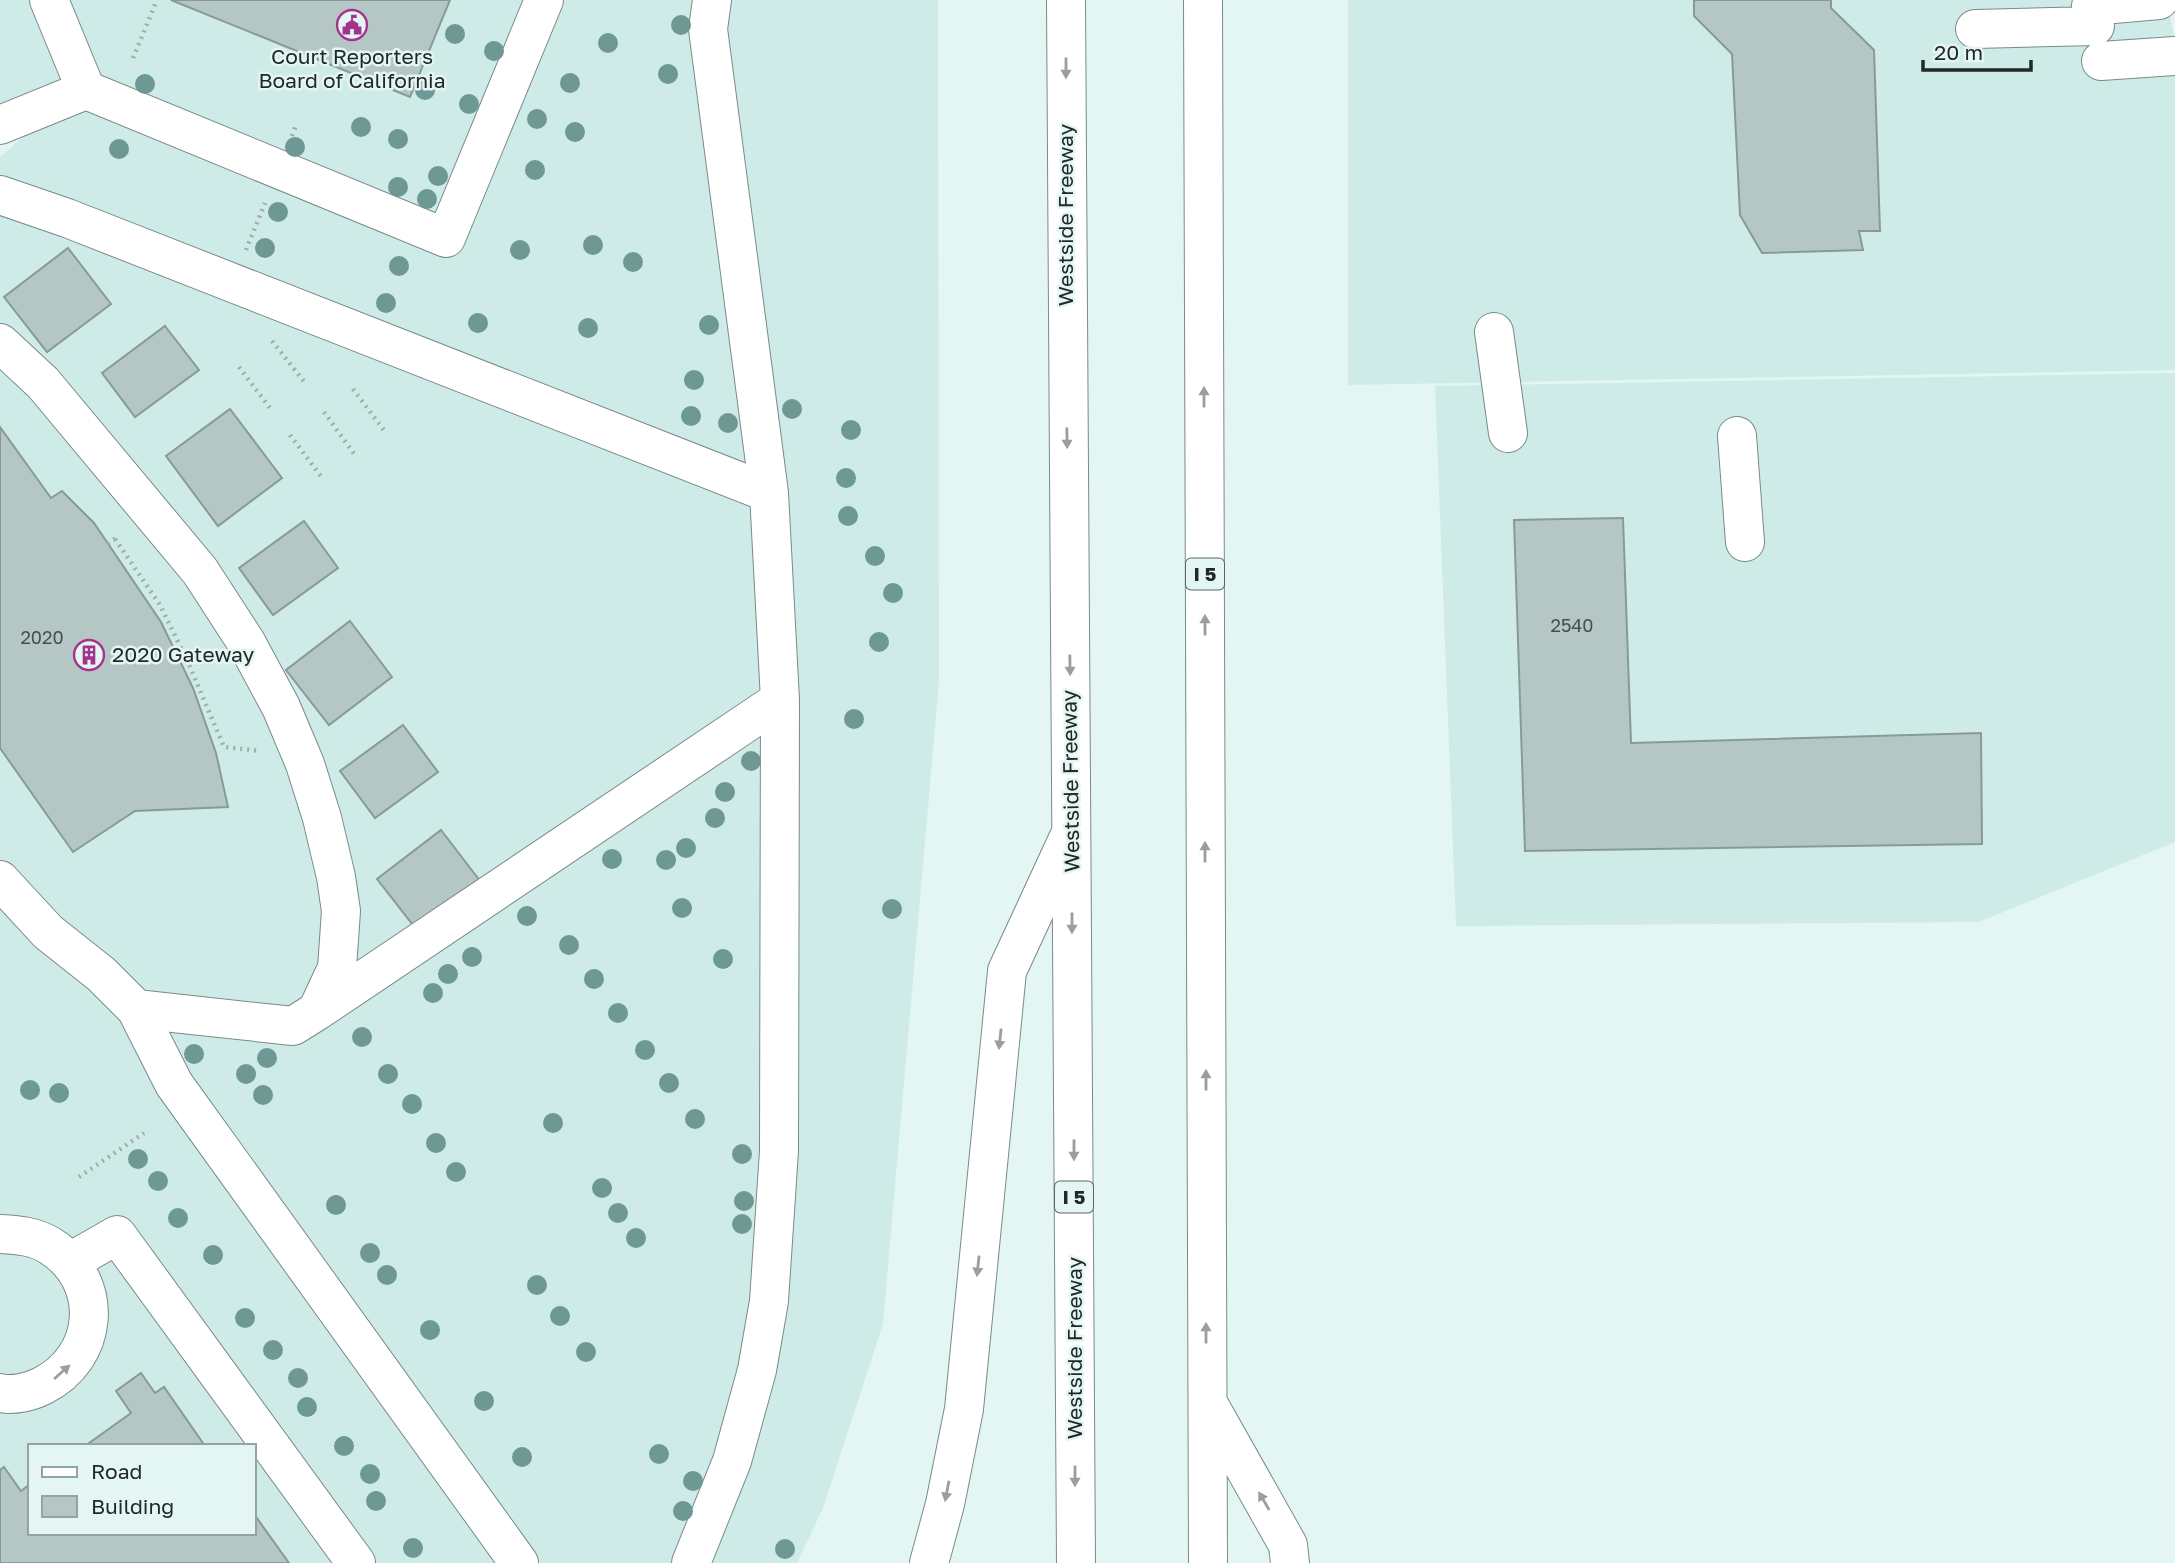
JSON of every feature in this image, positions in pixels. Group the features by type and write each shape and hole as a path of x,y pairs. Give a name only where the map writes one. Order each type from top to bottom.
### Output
{"main road":[{"path":"49,0 86,90"},
{"path":"0,125 86,90 446,238 544,0"},
{"path":"691,1563 732,1461 757,1370 769,1301 779,1151 780,700 769,493 708,29 712,0"},
{"name":"Westside Freeway","path":"1066,0 1066,370 1072,830 1076,1563"},
{"name":"I 5","path":"1203,0 1208,1563"},
{"path":"2096,31 2159,0"},
{"path":"1975,29 2096,31 2175,56"},
{"path":"0,195 67,218 769,493"},
{"path":"1493,332 1508,433"},
{"path":"0,343 43,383 200,571 246,642 281,708 305,764 322,818 341,911 337,968 317,1012"},
{"path":"1737,436 1745,542"},
{"path":"136,1009 293,1026 780,700"},
{"path":"929,1563 945,1504 964,1409 1007,971 1072,830"},
{"path":"0,880 48,932 101,974 136,1009 174,1084 519,1563"},
{"path":"0,1234 25,1236 50,1245 70,1262 84,1285 89,1311 86,1337 75,1361 56,1379 32,1391 0,1393"},
{"path":"70,1262 117,1235 356,1563"},
{"path":"1207,1402 1289,1545 1290,1563"}],"path":[{"path":"133,58 157,0"},
{"path":"245,251 265,202"},
{"path":"272,341 306,384"},
{"path":"239,367 270,408"},
{"path":"353,389 386,433"},
{"path":"324,412 355,455"},
{"path":"290,435 323,479"},
{"path":"116,539 160,605 224,747 261,751"},
{"path":"79,1177 144,1133"}],"shaded area":[{"name":"2020 Gateway","path":"0,0 938,0 939,681 883,1324 823,1508 797,1563 0,1563 0,157 25,135 0,125"},
{"path":"1348,0 2167,0 2175,42 2175,370 1348,385"},
{"path":"2175,373 2175,842 1979,922 1456,926 1435,386"}],"building":[{"path":"171,0 450,0 410,97"},
{"path":"1694,0 1831,0 1831,8 1874,50 1880,231 1859,231 1863,250 1762,253 1740,215 1732,54 1694,16"},
{"path":"68,248 111,304 47,352 4,297"},
{"path":"165,326 199,370 135,417 102,373"},
{"path":"230,409 282,478 218,526 166,456"},
{"name":"2020 Gateway","path":"0,427 51,498 62,491 94,523 161,622 193,688 216,753 228,807 135,811 73,852 0,748"},
{"path":"1623,518 1631,743 1981,733 1982,844 1525,851 1514,520"},
{"path":"304,521 338,568 273,615 239,568"},
{"path":"350,621 392,677 329,725 286,670"},
{"path":"403,725 438,772 375,818 340,771"},
{"path":"441,830 484,886 420,934 377,879"},
{"path":"141,1373 155,1393 164,1387 204,1444 88,1444 131,1413 116,1391"},
{"path":"4,1467 21,1491 28,1486 28,1535 256,1535 256,1517 289,1563 0,1563 0,1470"}],"place":[{"name":"Court Reporters Board of California","path":"352,25"},
{"name":"2020 Gateway","path":"89,655"}]}
